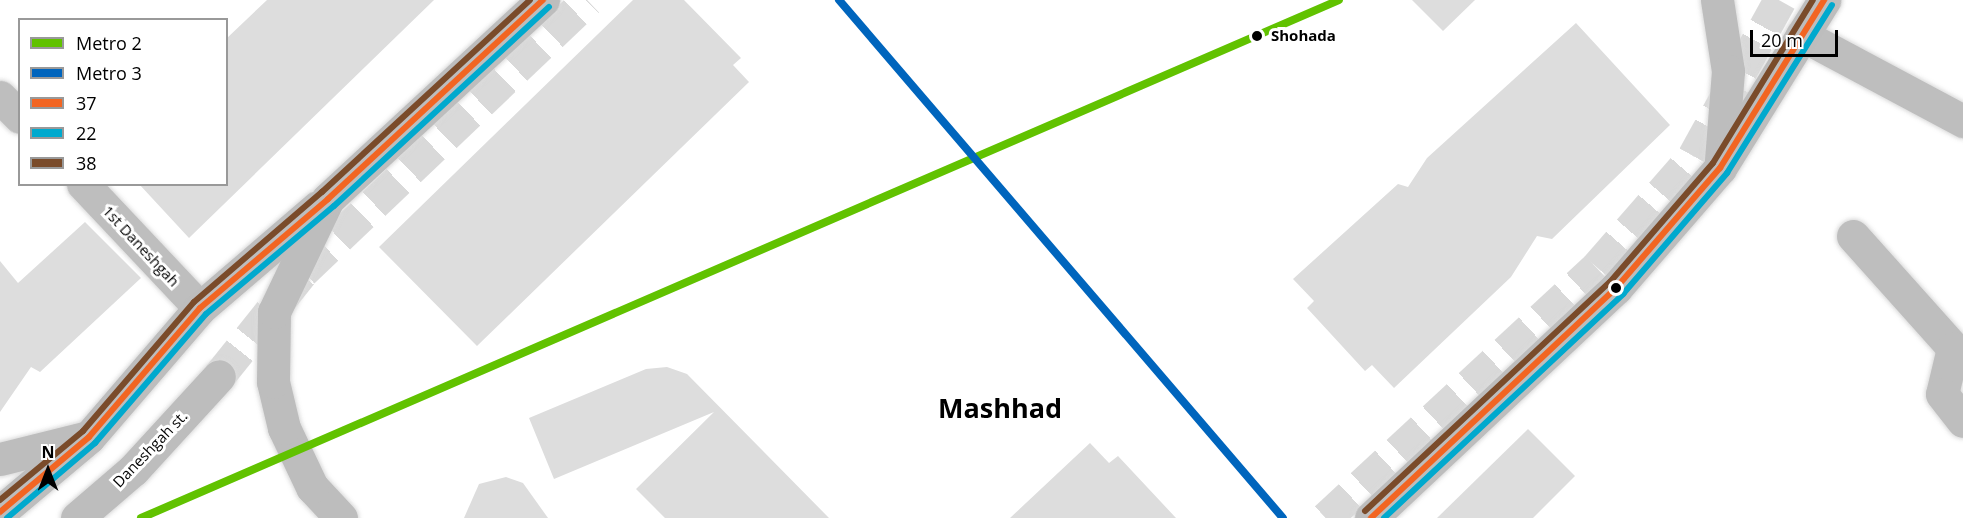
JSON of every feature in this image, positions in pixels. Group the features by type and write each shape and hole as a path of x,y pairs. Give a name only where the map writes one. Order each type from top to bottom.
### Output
{"main road":[{"path":"0,512 89,437 200,308 328,198 543,0"},
{"path":"1717,0 1728,71 1720,168"},
{"path":"1371,518 1616,288 1720,168 1824,0"},
{"path":"328,198 274,312 273,382 284,428 312,487 341,518"},
{"name":"Daneshgah st.","path":"77,518 133,470 219,376"},
{"path":"0,459 89,437"}],"street":[{"path":"1802,35 1963,121"},
{"path":"0,97 18,115"},
{"name":"1st Daneshgah","path":"85,186 200,308"},
{"path":"1853,236 1953,348 1942,394 1963,421"}],"building":[{"path":"267,0 434,0 189,238 141,186 228,186 228,37"},
{"path":"633,0 684,0 741,58 733,65 749,82 477,346 379,247"},
{"path":"1412,0 1475,0 1443,31"},
{"path":"1576,23 1670,125 1552,239 1537,236 1511,277 1394,388 1372,365 1365,371 1307,308 1314,301 1293,279 1398,184 1408,187 1427,158"},
{"path":"85,222 141,278 40,372 31,367 0,412 0,261 18,283"},
{"path":"667,367 687,374 829,518 665,518 636,489 714,412 554,479 529,418 646,369"},
{"path":"1528,429 1575,476 1533,518 1437,518"},
{"path":"1090,443 1109,463 1118,456 1176,518 1010,518"},
{"path":"506,477 523,483 548,518 464,518 479,484"}],"tunnel":[{"path":"219,376 303,271 588,0"},
{"path":"1326,518 1597,267 1694,156 1780,0"}],"metro line":[{"name":"3","path":"839,0 1283,518"},
{"name":"2","path":"141,518 1339,0"}],"transit line":[{"name":"38","path":"0,500 83,431 194,302 322,192 530,0"},
{"name":"37","path":"0,512 89,437 200,308 328,199 543,0"},
{"name":"38","path":"1365,511 1610,282 1713,163 1813,0"},
{"name":"37","path":"1371,518 1616,288 1720,168 1824,0"},
{"name":"22","path":"1384,518 1623,294 1727,173 1832,5"},
{"name":"22","path":"7,518 95,443 206,314 334,206 549,7"}],"place":[{"name":"Shohada","path":"1257,36"}],"district":[{"name":"Mashhad","path":"1000,408"}]}
